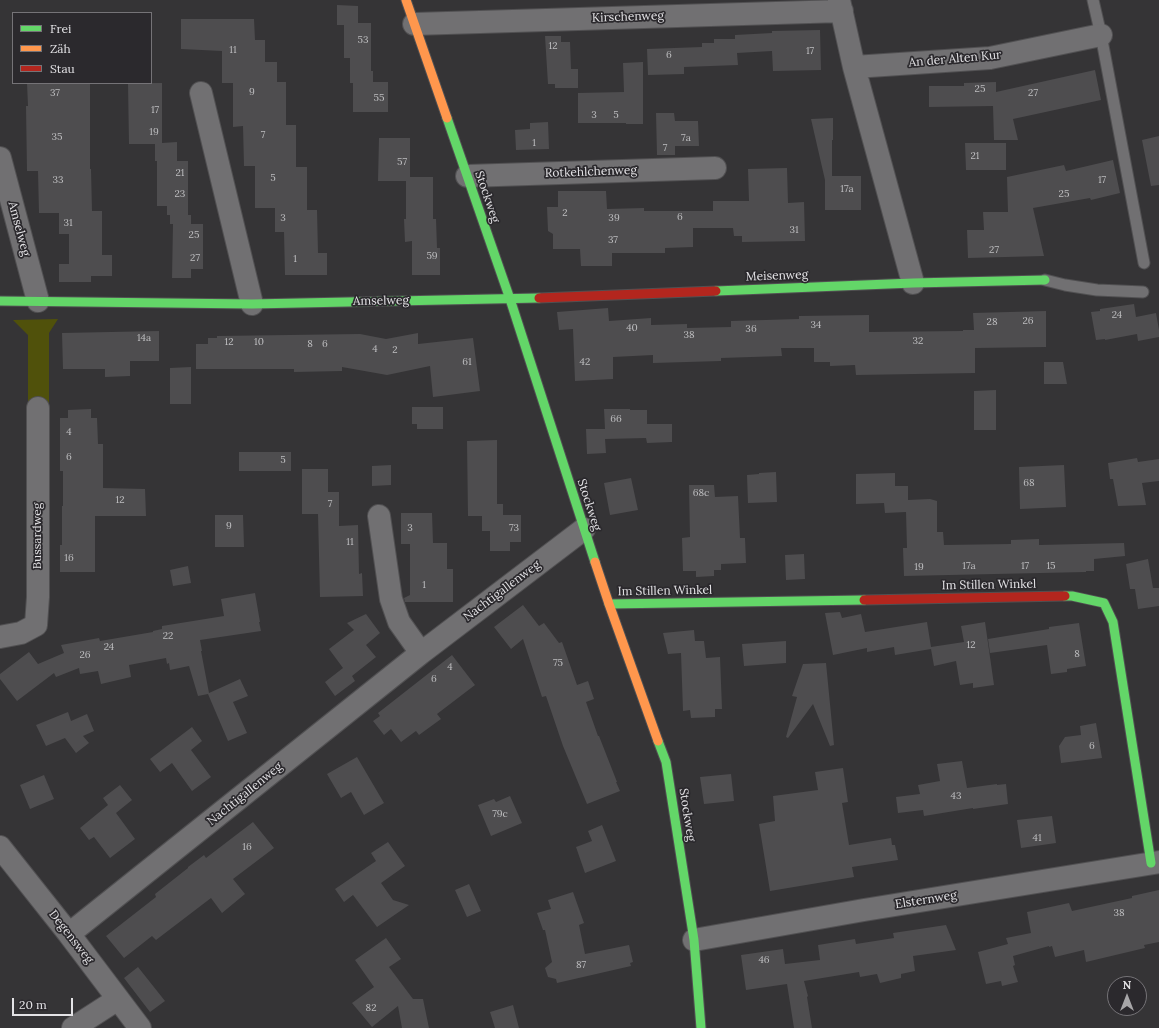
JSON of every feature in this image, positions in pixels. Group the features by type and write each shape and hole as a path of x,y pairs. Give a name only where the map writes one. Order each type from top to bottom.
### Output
{"street":[{"name":"Stockweg","path":"406,0 510,299 609,604 666,762 694,940 700,1028"},
{"name":"Kirschenweg","path":"414,24 840,5"},
{"path":"840,5 854,67 913,283"},
{"name":"An der Alten Kur","path":"854,67 990,58 1101,35"},
{"path":"201,93 252,304"},
{"name":"Amselweg","path":"0,158 38,301"},
{"name":"Rotkehlchenweg","path":"467,176 715,168"},
{"name":"Meisenweg","path":"510,299 913,283 1045,280"},
{"name":"Amselweg","path":"0,301 252,304 510,299"},
{"name":"Bussardweg","path":"0,636 21,633 36,625 38,597 38,408"},
{"path":"379,516 390,599 399,622 421,653"},
{"name":"Nachtigallenweg","path":"69,934 421,653 584,529"},
{"name":"Im Stillen Winkel","path":"609,604 1072,596 1104,603 1113,622 1155,863"},
{"name":"Degensweg","path":"0,847 69,934 140,1028"},
{"name":"Elsternweg","path":"694,940 864,910 1155,863"},
{"path":"73,1028 118,999"}],"lane":[{"path":"1093,0 1144,263"},
{"path":"1045,280 1065,285 1098,290 1143,292"}],"shaded area":[{"path":"58,319 49,333 49,410 28,410 28,335 13,320"}],"building":[{"path":"337,5 358,6 358,23 371,23 371,71 373,71 373,82 388,82 388,112 353,112 353,83 350,83 350,58 344,58 344,25 337,25"},
{"path":"181,19 254,19 255,40 265,40 265,62 277,62 277,82 286,82 286,125 296,125 296,167 307,167 307,210 317,210 318,253 327,253 327,275 285,275 284,232 275,232 275,208 255,208 255,166 244,166 243,126 233,127 233,83 222,83 222,51 181,49"},
{"path":"820,30 821,70 773,71 772,51 737,53 738,65 684,67 684,74 648,75 647,49 702,47 702,43 714,43 714,39 735,39 735,35 772,33 772,31"},
{"path":"545,36 561,36 561,42 570,42 571,69 578,69 578,88 555,88 555,84 548,84"},
{"path":"643,62 643,124 578,123 578,93 624,92 623,63"},
{"path":"1095,70 1101,100 1013,119 1018,140 994,140 993,106 929,107 929,86 964,86 964,83 996,82 996,92"},
{"path":"162,83 162,143 177,142 177,161 188,161 188,215 191,215 191,224 203,224 203,269 191,269 191,278 172,278 173,224 170,224 170,215 167,215 167,206 157,206 157,161 155,161 155,144 129,144 128,84"},
{"path":"27,84 90,84 90,169 92,211 102,211 102,255 112,255 112,276 91,276 91,282 59,282 59,264 69,264 69,234 59,234 59,213 39,213 38,171 27,171 26,106 28,106"},
{"path":"656,113 674,113 675,121 698,121 699,146 675,146 675,155 657,155"},
{"path":"833,118 832,176 861,176 861,210 825,210 825,180 811,119"},
{"path":"548,122 549,149 516,150 515,130 530,129 530,123"},
{"path":"1159,136 1159,185 1151,186 1142,140"},
{"path":"379,138 410,138 410,177 433,177 433,219 436,219 437,248 440,248 440,275 412,275 412,241 405,242 404,219 406,219 406,181 378,181"},
{"path":"965,143 1006,143 1006,170 966,170"},
{"path":"1113,160 1120,193 1091,200 1090,198 1033,208 1044,256 968,258 967,230 984,230 983,212 1008,212 1007,177 1064,165 1066,171"},
{"path":"787,168 788,203 804,202 805,241 742,242 742,236 734,236 733,228 693,228 693,247 665,248 665,253 612,253 612,266 581,266 580,249 553,249 553,234 548,231 547,207 558,207 558,191 606,191 607,209 644,208 644,211 713,211 713,201 749,201 748,169"},
{"path":"1134,304 1136,317 1156,313 1159,337 1138,341 1137,334 1105,340 1096,340 1091,312 1100,311 1100,309"},
{"path":"608,308 609,321 651,318 651,325 687,324 687,328 731,327 731,321 799,319 799,316 869,315 869,332 974,330 973,313 1046,311 1046,347 975,348 975,373 856,375 855,365 830,366 830,362 814,362 814,348 781,348 782,356 721,358 721,361 653,363 653,355 613,357 613,379 575,381 573,329 559,330 557,312"},
{"path":"159,331 159,361 130,361 130,376 105,377 105,369 63,369 62,333"},
{"path":"418,333 418,344 473,338 480,391 433,397 430,366 387,375 342,367 342,371 294,372 294,369 196,369 196,344 208,344 208,338 217,338 217,336 360,334 386,339"},
{"path":"1044,362 1063,362 1067,384 1044,384"},
{"path":"191,367 191,404 170,404 170,368"},
{"path":"996,390 996,430 974,430 974,391"},
{"path":"412,407 443,407 443,429 417,429 417,424 412,424"},
{"path":"91,409 91,418 97,418 98,444 103,444 103,488 145,489 146,516 95,516 95,572 60,572 63,471 60,471 60,418 68,418 68,410"},
{"path":"604,409 647,410 647,424 672,424 672,442 647,443 646,438 605,439 606,453 587,454 586,429 605,429"},
{"path":"497,440 497,504 503,504 503,515 521,515 521,542 510,542 510,551 490,551 490,531 482,531 482,516 468,516 467,441"},
{"path":"239,452 291,452 291,471 239,471"},
{"path":"1137,458 1138,462 1159,459 1159,481 1142,483 1146,505 1118,506 1113,479 1110,479 1108,463"},
{"path":"391,465 391,485 372,486 372,466"},
{"path":"1064,465 1066,507 1020,509 1019,467"},
{"path":"302,469 328,469 328,492 339,492 339,526 358,525 359,574 362,573 363,596 320,597 318,514 302,514"},
{"path":"776,472 777,502 748,503 747,475"},
{"path":"895,473 895,486 908,486 908,500 930,499 937,501 937,532 943,532 944,545 1011,544 1011,540 1039,539 1039,545 1124,543 1125,556 1094,559 1094,571 1086,572 904,576 903,548 907,548 906,512 885,513 884,503 856,504 856,474"},
{"path":"631,478 638,510 610,515 604,483"},
{"path":"689,485 714,485 715,497 738,496 740,538 745,538 746,563 721,564 721,570 714,570 714,576 696,577 696,571 683,571 682,538 690,537"},
{"path":"401,513 432,513 433,543 447,543 447,569 453,569 453,602 405,602 404,598 410,595 410,544 401,544"},
{"path":"215,515 243,515 244,547 215,547"},
{"path":"804,554 805,579 786,580 785,555"},
{"path":"1148,559 1153,588 1159,588 1159,606 1138,609 1135,589 1130,589 1126,564"},
{"path":"188,566 191,583 173,586 170,570"},
{"path":"255,593 261,631 200,640 209,693 240,679 248,696 233,702 247,733 228,741 208,694 198,696 189,666 170,670 169,663 167,664 166,658 129,665 131,677 101,684 98,671 80,674 79,668 56,677 54,673 17,701 0,679 0,674 29,652 38,664 64,653 61,645 99,638 100,641 153,632 162,629 162,626 224,616 221,599"},
{"path":"523,605 539,626 544,623 559,643 562,642 577,685 588,681 594,699 586,702 620,791 587,804 563,746 546,696 542,697 523,639 511,649 494,627"},
{"path":"840,612 842,618 861,614 865,632 927,622 931,647 964,642 961,626 985,622 994,685 973,688 973,683 960,685 956,661 934,666 931,649 895,655 894,647 867,652 867,648 833,655 825,613"},
{"path":"366,614 380,633 366,645 376,657 352,676 355,681 335,696 325,682 343,668 329,649 354,630 347,623"},
{"path":"1079,623 1086,666 1067,669 1067,672 1051,674 1047,645 990,653 988,639 1049,629 1049,627"},
{"path":"694,630 695,641 704,641 706,658 720,657 722,709 715,709 715,717 691,718 690,710 683,711 681,653 668,654 663,633"},
{"path":"786,641 786,663 744,666 742,644"},
{"path":"452,655 475,685 437,714 441,719 419,735 416,731 401,742 391,729 384,735 373,721 380,716 378,713"},
{"path":"826,663 834,745 830,746 813,704 788,738 786,737 797,697 792,696 803,664"},
{"path":"68,712 71,721 87,714 94,731 83,736 89,743 76,753 65,738 46,746 36,725"},
{"path":"1096,723 1102,758 1061,763 1059,746 1065,737 1081,735 1080,726"},
{"path":"192,727 202,741 191,750 211,777 192,791 172,763 160,772 150,759"},
{"path":"357,757 384,803 364,815 351,792 341,798 327,774"},
{"path":"962,761 967,788 1006,784 1008,804 924,816 923,810 898,813 896,797 920,794 918,785 940,781 937,764"},
{"path":"843,768 848,802 842,803 849,845 891,838 892,845 895,845 898,860 852,867 854,877 770,891 759,824 775,821 773,796 818,790 815,772"},
{"path":"731,774 734,801 704,804 700,777"},
{"path":"44,775 54,799 30,809 20,785"},
{"path":"120,785 132,800 116,813 135,839 110,858 94,837 89,840 80,828 108,805 103,798"},
{"path":"510,796 522,823 491,836 478,805 494,799 496,802"},
{"path":"1052,816 1056,843 1021,848 1017,820"},
{"path":"253,822 274,848 233,879 245,894 222,913 211,898 156,940 152,936 124,958 106,936 156,897 155,894 188,867 204,855 206,858"},
{"path":"602,825 616,861 585,873 576,847 592,841 588,831"},
{"path":"388,842 405,866 381,883 393,900 409,905 377,927 353,895 344,902 335,889 376,861 371,853"},
{"path":"469,884 481,911 467,917 455,890"},
{"path":"1159,890 1159,942 1144,945 1145,948 1086,962 1084,950 1055,957 1052,946 1049,946 1013,956 1015,965 1013,966 1018,982 1002,986 1001,981 986,984 978,952 1008,944 1006,938 1031,933 1027,912 1069,903 1072,911 1132,898 1132,896"},
{"path":"573,892 584,923 579,925 585,954 629,945 633,962 630,963 631,966 557,983 556,979 548,977 545,968 552,962 545,930 543,930 537,913 551,909 548,900"},
{"path":"946,925 956,950 913,956 915,971 901,974 901,978 880,983 877,974 860,977 859,972 804,981 808,996 812,1028 794,1028 787,984 746,990 741,955 783,949 785,964 820,960 818,945 855,939 856,944 894,938 893,933"},
{"path":"386,938 401,959 389,967 413,999 423,999 429,1028 402,1028 398,1006 372,1027 352,1003 374,987 355,960"},
{"path":"138,967 165,1001 150,1012 124,978"},
{"path":"513,1005 519,1028 495,1028 490,1012"}],"traffic: fast":[{"path":"447,118 510,299 595,562"},
{"path":"716,291 913,283 1045,280"},
{"path":"0,301 252,304 539,298"},
{"path":"1065,596 1072,596 1104,603 1113,622 1151,863"},
{"path":"609,604 864,600"},
{"path":"658,741 666,762 694,940 701,1028"}],"traffic: slow":[{"path":"406,0 447,118"},
{"path":"595,562 658,741"}],"traffic: jam":[{"path":"539,298 716,291"},
{"path":"864,600 1065,596"}]}
